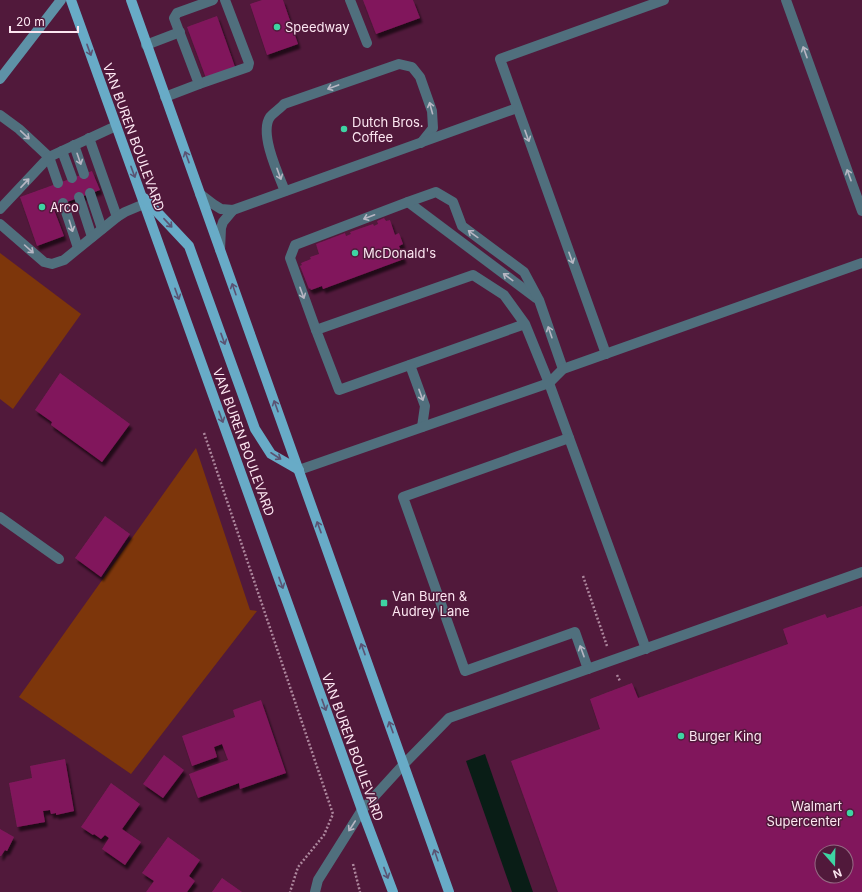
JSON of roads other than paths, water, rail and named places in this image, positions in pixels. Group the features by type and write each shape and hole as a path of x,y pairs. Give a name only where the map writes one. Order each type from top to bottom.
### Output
{"main road":[{"name":"VAN BUREN BOULEVARD","path":"71,0 362,810 394,892"},
{"path":"130,0 449,892"},
{"path":"143,199 189,246 255,428 270,454 299,470"}],"street":[{"path":"0,79 61,0"},
{"path":"199,84 174,18 177,13 213,0"},
{"path":"165,97 248,67 249,64 226,0"},
{"path":"350,0 367,43"},
{"path":"606,354 500,59 664,0"},
{"path":"786,0 862,211"},
{"path":"146,45 180,32"},
{"path":"285,191 269,148 266,130 270,117 284,104 399,64 412,67 420,77 432,111 433,128 421,143"},
{"path":"200,194 221,208 233,210 517,108"},
{"path":"0,115 19,129 49,157 58,183"},
{"path":"0,209 49,157 116,126"},
{"path":"89,138 117,217"},
{"path":"74,145 84,174"},
{"path":"62,151 72,178"},
{"path":"526,324 339,390 290,258 295,245 436,192 453,202 462,226 524,272 539,300 563,369"},
{"path":"90,193 102,228"},
{"path":"79,197 92,236"},
{"path":"0,224 44,262 52,264 64,260 102,228 143,199"},
{"path":"408,202 539,300"},
{"path":"64,203 78,248"},
{"path":"220,250 221,228 223,222 233,210"},
{"path":"299,470 549,382 563,369 862,263"},
{"path":"316,330 473,275 504,295 526,324 549,382 646,649"},
{"path":"410,365 425,406 422,426"},
{"path":"569,438 403,497 465,671 575,632 588,669"},
{"path":"0,517 59,559"},
{"path":"314,892 318,880 362,810 449,718 862,572"}],"place":[{"name":"Speedway","path":"277,27"},
{"name":"Dutch Bros. Coffee","path":"344,129"},
{"name":"Arco","path":"42,207"},
{"name":"McDonald's","path":"355,253"},
{"name":"Van Buren & Audrey Lane","path":"384,603"},
{"name":"Burger King","path":"681,736"},
{"name":"Walmart Supercenter","path":"850,813"}]}
